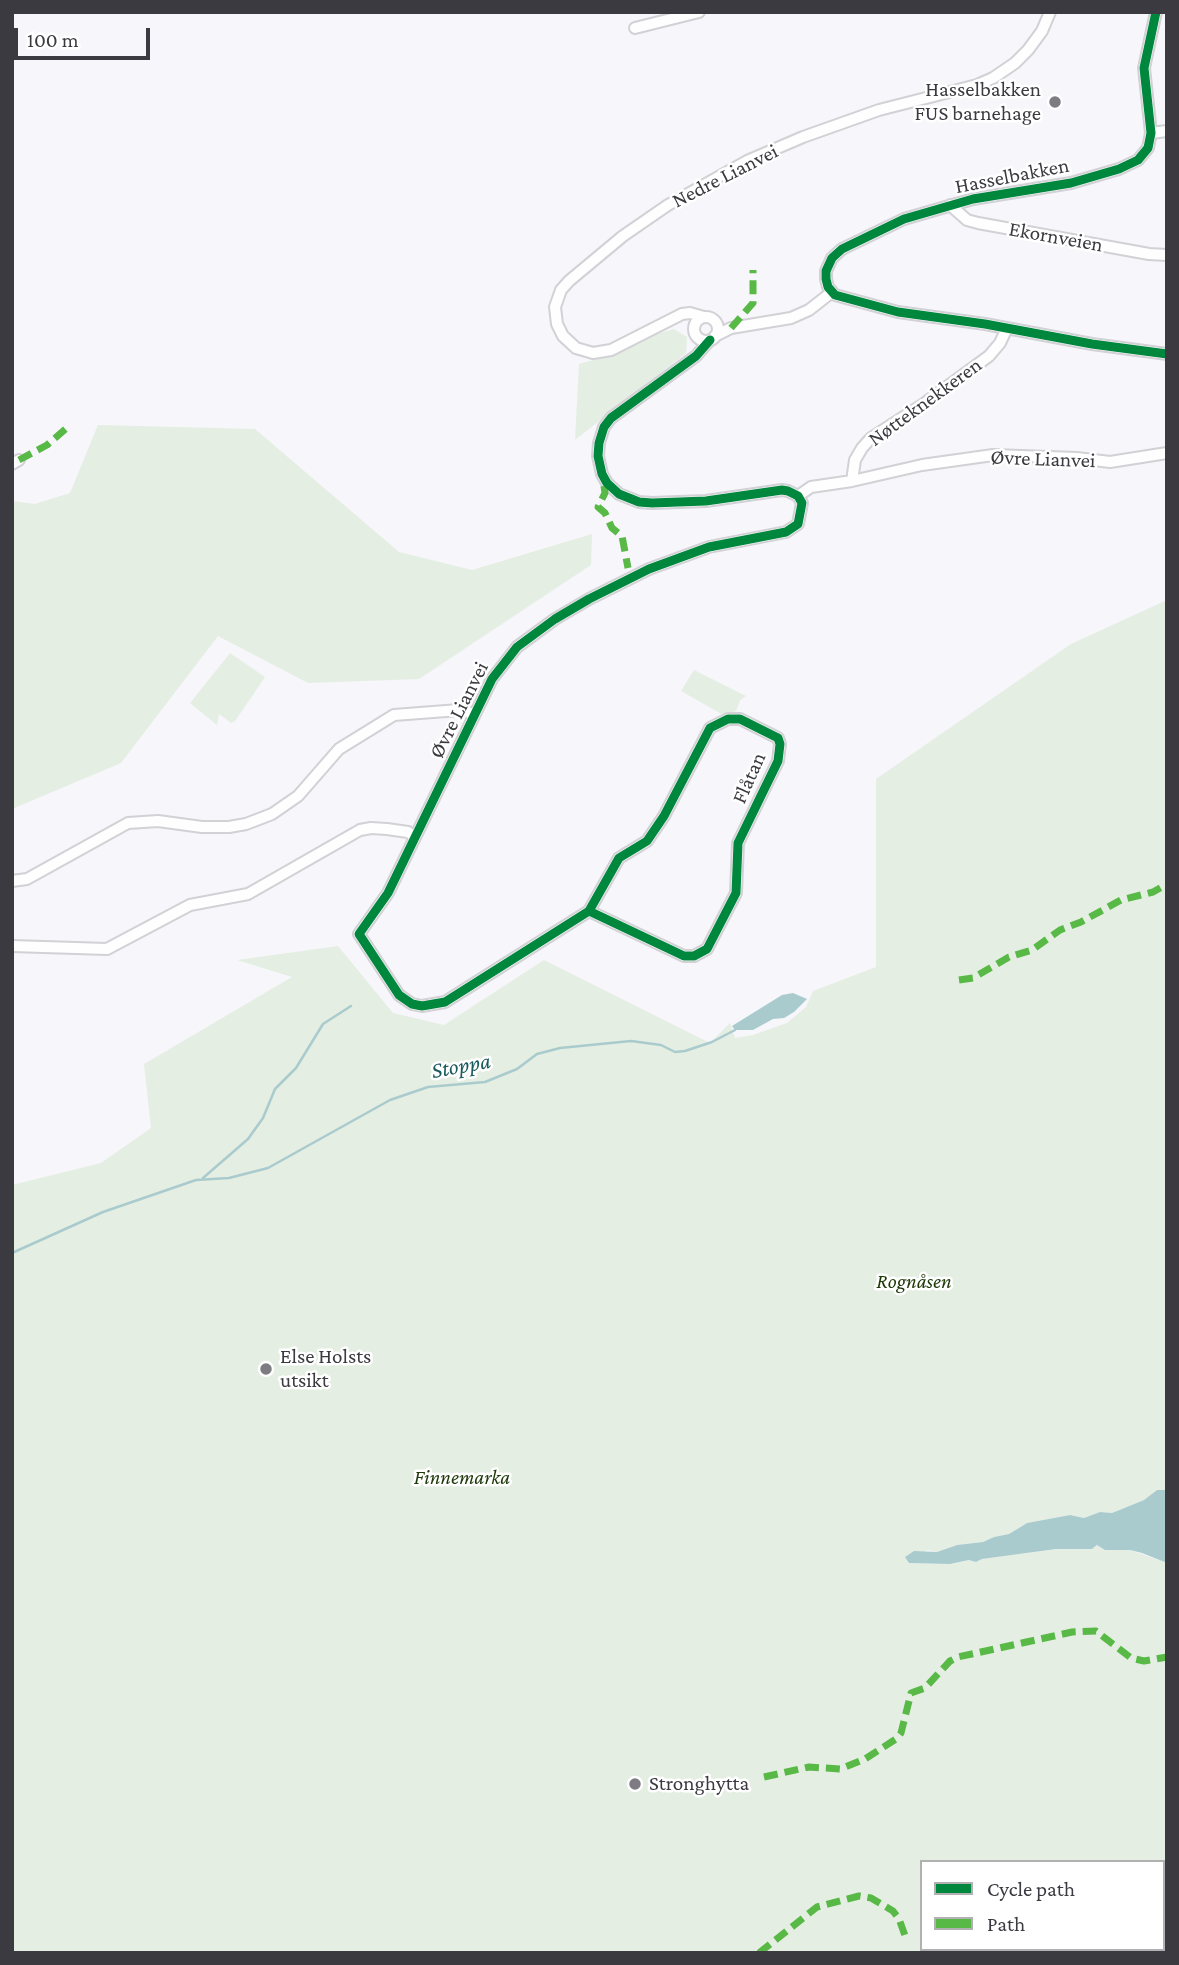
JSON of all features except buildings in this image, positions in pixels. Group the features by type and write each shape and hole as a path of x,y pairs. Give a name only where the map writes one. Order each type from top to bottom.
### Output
{"street":[{"path":"635,28 699,12"},
{"name":"Nedre Lianvei","path":"709,319 686,313 611,350 593,353 576,348 563,336 557,324 555,307 561,290 569,281 623,236 668,205 747,161 803,137 879,110 957,91 993,78 1028,50 1042,32 1050,12"},
{"path":"1156,12 1144,68 1151,133 1167,131"},
{"name":"Hasselbakken","path":"832,292 826,279 826,271 832,258 842,248 883,227 974,199 1072,183 1119,169 1142,156 1148,148 1151,133"},
{"name":"Ekornveien","path":"950,205 967,220 978,223 1167,255"},
{"path":"674,318 695,331 702,340 713,338 731,328 791,318 809,310 832,292 842,298 898,312 1167,354"},
{"path":"686,361 697,321 709,319 731,328"},
{"path":"686,361 713,338 718,328 709,319"},
{"name":"Nøtteknekkeren","path":"852,481 855,460 871,438 989,356 1000,343 1007,328"},
{"name":"Øvre Lianvei","path":"359,934 384,899 492,679 506,659 537,631 589,599 660,565 709,547 792,529 798,524 802,503 798,496 782,489 706,501 652,503 629,499 607,483 600,470 598,456 604,427 620,410 686,361"},
{"name":"Øvre Lianvei","path":"798,496 811,487 922,465 993,455 1110,462 1167,453"},
{"path":"12,881 27,879 128,823 158,821 202,827 229,827 265,817 298,796 339,749 394,715 459,710 475,714"},
{"name":"Flåtan","path":"359,934 399,995 412,1003 426,1006 445,1002 589,911 619,858 647,841 664,816 710,729 728,719 740,719 778,738 778,761 738,843 736,892 707,949 694,956 684,956 589,911"},
{"path":"12,946 107,949 190,905 248,894 360,830 387,829 408,832 415,837"}],"green space":[{"path":"674,329 687,337 686,353 575,440 579,364 609,356 653,335"},
{"path":"98,425 255,429 399,552 472,570 592,534 591,565 419,679 308,683 218,636 121,763 12,809 12,501 35,504 70,493"},
{"name":"Finnemarka","path":"1167,600 1167,1490 1157,1490 1144,1500 1112,1513 1100,1512 1084,1518 1070,1515 1027,1523 1009,1534 983,1542 957,1545 937,1552 927,1550 909,1563 976,1562 1056,1549 1092,1549 1098,1545 1105,1550 1130,1550 1167,1563 1167,1953 12,1953 12,1185 101,1163 151,1128 144,1064 292,977 237,960 338,946 393,1013 444,1025 544,960 710,1043 730,1023 735,1038 753,1035 787,1023 806,1007 813,991 876,967 876,779 1071,644"},
{"path":"230,653 265,677 235,721 231,723 219,714 217,725 190,703"},
{"path":"694,670 746,696 740,700 736,711 723,715 681,691"}],"water":[{"path":"793,993 807,999 784,1018 773,1019 753,1030 735,1030 732,1026 782,995"},
{"path":"1157,1490 1167,1490 1167,1563 1142,1553 1105,1550 1097,1545 1092,1549 1056,1549 950,1564 909,1563 905,1557 914,1551 937,1552 957,1545 983,1542 1009,1534 1027,1523 1070,1515 1084,1518 1100,1512 1112,1513 1144,1500"}],"waterway":[{"name":"Stoppa","path":"203,1178 248,1139 263,1118 275,1089 296,1068 323,1024 351,1006"},
{"name":"Stoppa","path":"12,1253 103,1212 196,1180 229,1178 268,1168 390,1100 428,1087 485,1082 517,1069 537,1054 560,1048 631,1041 661,1045 675,1052 685,1051 712,1042 735,1030"}],"marked path":[{"path":"731,328 753,303 753,270"},
{"path":"19,460 47,445 69,426"},
{"path":"604,486 605,493 598,507 605,513 612,528 622,536 628,568"},
{"path":"959,980 973,978 1009,957 1032,950 1060,930 1121,900 1153,892 1167,884"},
{"path":"764,1777 809,1767 840,1769 865,1759 901,1733 911,1693 925,1688 950,1661 958,1657 1072,1632 1096,1631 1131,1658 1144,1661 1167,1657"},
{"path":"759,1953 817,1907 859,1896 871,1898 893,1911 907,1941"}],"cycle path":[{"path":"1156,12 1144,68 1151,133 1148,148 1138,160 1119,169 1071,183 973,199 904,219 842,249 832,258 826,271 826,279 828,287 835,295 898,312 1167,354"},
{"path":"589,911 684,956 694,956 707,949 736,893 738,843 778,761 778,738 740,719 728,719 710,728 664,816 647,841 619,858 589,911 445,1002 422,1006 412,1004 399,995 359,934 388,893 492,679 517,647 555,619 649,569 709,547 786,532 798,524 802,503 798,496 788,491 706,501 639,502 619,494 602,474 598,456 599,443 604,427 611,418 696,356 710,340"}],"place":[{"name":"Hasselbakken FUS barnehage","path":"1055,102"},
{"name":"Else Holsts utsikt","path":"266,1369"},
{"name":"Stronghytta","path":"635,1784"}],"park label":[{"name":"Rognåsen","path":"914,1282"}]}
